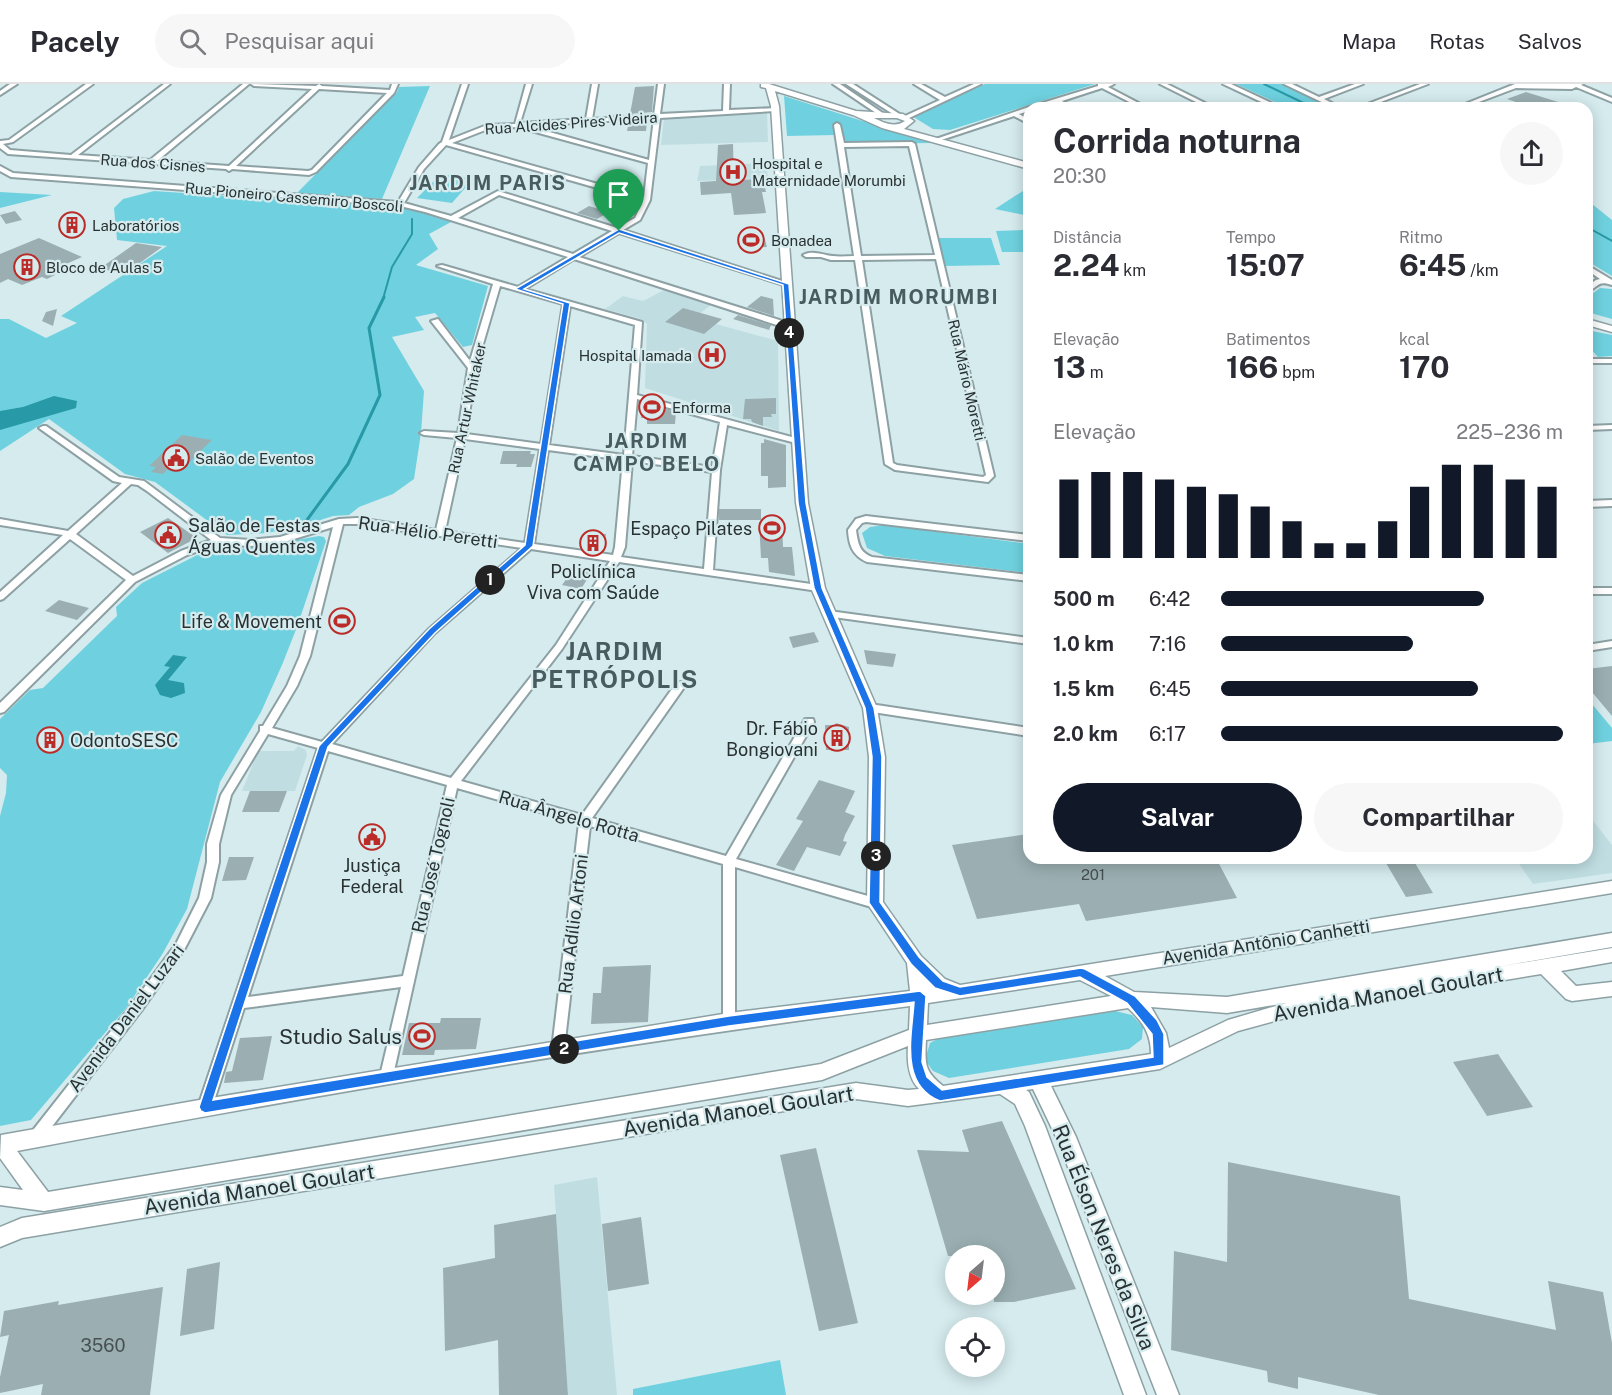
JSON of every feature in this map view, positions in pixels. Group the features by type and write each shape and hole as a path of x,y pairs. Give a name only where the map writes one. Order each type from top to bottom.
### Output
{"street":[{"path":"0,93 14,84"},
{"path":"0,144 11,141 90,84"},
{"path":"72,157 167,84"},
{"path":"150,163 246,84"},
{"path":"254,84 392,92 395,84"},
{"path":"465,84 445,142 647,200"},
{"path":"529,84 517,125 650,162"},
{"path":"589,121 595,84"},
{"path":"519,289 638,219 647,200 650,162 662,84"},
{"path":"726,112 727,84"},
{"path":"836,84 871,106 890,127 1023,159"},
{"path":"849,84 940,138 1023,164"},
{"path":"917,84 945,100"},
{"path":"960,992 939,984 915,961 875,903 877,757 870,708 818,588 802,503 796,441 775,87 854,113 882,118 905,118 978,84"},
{"path":"1050,102 1100,85 1111,84"},
{"path":"1162,84 1200,102"},
{"path":"1226,84 1266,102"},
{"path":"1287,84 1325,102"},
{"path":"1318,99 1360,84"},
{"path":"1376,102 1425,84"},
{"path":"1100,85 1133,102"},
{"path":"1474,102 1515,86 1579,85 1612,100"},
{"path":"229,169 319,86"},
{"name":"Rua dos Cisnes","path":"0,144 8,152 309,173 314,171 392,92"},
{"path":"1056,100 1060,102"},
{"path":"854,113 871,106"},
{"name":"Rua Alcides Pires Videira","path":"400,204 421,168 445,142 487,127 775,107"},
{"path":"940,138 1023,111"},
{"path":"1014,114 1023,119"},
{"path":"890,127 905,126 905,118"},
{"path":"837,125 857,255"},
{"name":"Rua Mário Moretti","path":"840,145 912,144 990,477 985,480 895,467 889,464 857,255"},
{"name":"Rua Pioneiro Cassemiro Boscoli","path":"0,168 11,175 400,204 452,218 789,326"},
{"path":"452,218 498,193 786,284"},
{"path":"857,255 831,258 806,256 857,255 938,255"},
{"path":"440,266 639,324 620,547 616,559"},
{"path":"1593,271 1610,281"},
{"path":"1593,286 1599,281 1610,281"},
{"name":"Rua Artur Whitaker","path":"440,533 462,436 472,368 497,283"},
{"path":"205,1107 324,746 432,631 529,546 567,303"},
{"path":"1593,317 1612,322"},
{"path":"435,321 472,368"},
{"path":"1593,324 1612,329"},
{"path":"1593,361 1612,361"},
{"path":"633,396 796,441"},
{"path":"708,573 716,470 724,422"},
{"path":"1593,428 1612,427"},
{"path":"43,428 116,479 141,483 218,541"},
{"path":"424,433 462,436 716,470"},
{"path":"0,597 129,482"},
{"path":"1593,504 1612,503"},
{"path":"1023,537 866,519 859,521 852,530 854,548 862,557 1023,577"},
{"name":"Rua Hélio Peretti","path":"218,541 250,543 281,540 339,522 357,521 818,588"},
{"path":"0,522 70,534 132,580"},
{"name":"Avenida Daniel Luzari","path":"34,1139 137,1007 180,947 205,898 213,862 213,844 226,795 292,686 305,656 339,522"},
{"path":"0,709 132,580 184,553 218,541"},
{"name":"Rua José Tognoli","path":"387,1076 453,783 559,647 616,559"},
{"path":"1593,591 1612,591"},
{"path":"829,614 1023,640"},
{"path":"1593,647 1612,645"},
{"name":"Rua Adílio Artoni","path":"558,1050 585,820 681,684"},
{"path":"870,708 1023,731"},
{"path":"729,1021 729,861 809,722"},
{"name":"Rua Ângelo Rotta","path":"264,729 875,903"},
{"name":"Avenida Antônio Canhetti","path":"0,1144 387,1076 729,1021 960,992 1612,886"},
{"name":"Avenida Manoel Goulart","path":"0,1196 44,1202 822,1072 918,1034 1131,1000 1170,1000 1227,1005 1612,940"},
{"name":"Avenida Manoel Goulart","path":"0,1237 22,1228 856,1091 908,1098 940,1095 1160,1061 1234,1026 1300,1006 1612,955"},
{"path":"915,961 920,996 916,1062 922,1080 940,1095"},
{"path":"1545,966 1572,994 1612,989"},
{"path":"1081,972 1131,1000 1153,1024 1158,1034 1160,1061"},
{"path":"239,1003 407,981"},
{"name":"Rua Élson Neres da Silva","path":"1038,1080 1066,1137 1168,1395"},
{"name":"Rua Élson Neres da Silva","path":"1002,1085 1022,1098 1135,1395"},
{"path":"0,1144 44,1202"},
{"path":"1086,1264 1114,1259"}],"shaded area":[{"path":"985,84 1095,84 1038,102 1023,102 1023,107 950,130 933,129 915,118 916,115"},
{"path":"1236,84 1286,84 1321,102 1275,102"},
{"path":"430,86 382,199 297,193 397,92 399,87"},
{"path":"784,96 932,143 843,144 840,124 833,125 835,135 787,136"},
{"path":"767,113 768,142 661,145 664,118"},
{"name":"Hospital e Maternidade Morumbi","path":"766,163 768,178 697,181 700,166"},
{"path":"441,174 473,179 452,203 417,198"},
{"path":"154,191 407,208 451,222 429,234 438,249 416,265 488,286 472,345 463,347 435,313 415,317 424,330 392,337 424,391 414,479 393,494 359,507 349,515 333,516 268,533 227,535 155,482 125,474 49,419 0,451 0,319 9,319 46,338 77,323 61,316 167,246 117,240 114,208 123,199"},
{"path":"1023,191 1023,215 995,209"},
{"path":"0,192 52,195 0,208"},
{"path":"1593,205 1612,220 1612,276 1593,265"},
{"path":"1023,230 1023,252 1002,252 996,231"},
{"path":"938,238 991,238 1000,265 944,266"},
{"path":"1600,288 1612,289 1612,319 1593,314 1593,293"},
{"name":"Hospital Iamada","path":"664,290 711,305 694,318 778,341 779,431 645,388 647,324 641,319 605,309 623,296 643,301"},
{"path":"1593,331 1612,335 1612,356 1598,357 1593,352"},
{"path":"54,396 77,401 76,408 0,430 0,411 23,407"},
{"path":"884,525 1023,543 1023,572 885,556 867,548 862,533 870,527"},
{"path":"324,537 326,541 282,665 261,712 220,782 187,909 163,953 127,1007 31,1120 0,1126 0,816 6,793 7,775 0,768 0,719 30,690 43,688 117,616 116,607 142,583 205,551 251,548"},
{"path":"173,655 187,657 168,680 184,683 185,693 171,698 160,695 155,685 170,667 164,666"},
{"path":"1593,705 1612,728 1612,741 1593,743"},
{"path":"298,746 306,750 307,755 295,791 242,791 258,751 294,751"},
{"path":"1593,821 1612,845 1612,873 1533,884 1519,864 1593,864"},
{"path":"1115,1011 1132,1015 1143,1027 1142,1039 1129,1049 949,1078 933,1071 925,1060 930,1043 943,1036"},
{"path":"597,1177 617,1395 568,1395 554,1185"},
{"path":"780,1360 786,1395 633,1395 633,1389"}],"building":[{"path":"654,86 652,112 630,114 635,87"},
{"path":"1526,92 1558,102 1516,102 1507,99"},
{"path":"647,121 646,131 627,131 629,122"},
{"path":"733,144 734,180 763,179 766,192 762,192 766,213 734,215 731,193 701,195 700,182 716,181 718,145"},
{"path":"589,206 609,212 597,219 577,213"},
{"path":"15,211 22,220 6,224 0,215"},
{"path":"764,236 767,247 747,248 745,238"},
{"path":"39,238 82,257 57,268 55,275 47,279 42,277 22,285 8,279 0,283 0,254"},
{"path":"136,243 162,247 126,273 99,269"},
{"path":"761,296 773,299 774,316 747,307"},
{"path":"683,308 722,319 704,334 665,322"},
{"path":"57,309 53,326 42,321 46,312"},
{"path":"738,315 771,325 769,330 733,319"},
{"path":"776,398 776,414 771,414 772,417 763,417 763,426 752,422 751,419 743,419 745,399"},
{"name":"Enforma","path":"643,403 676,412 675,424 647,424 647,418 641,418"},
{"name":"Salão de Eventos","path":"182,435 212,440 180,471 168,469 163,474 151,472 156,467 149,466"},
{"path":"764,439 786,445 786,487 768,488 768,476 761,476 761,443 764,443"},
{"path":"503,451 531,451 530,454 535,454 531,467 500,464"},
{"path":"719,509 761,509 761,520 719,520"},
{"name":"Salão de Festas Águas Quentes","path":"168,518 197,538 168,553 140,532"},
{"path":"782,521 783,547 792,547 795,576 769,572 768,558 761,558 759,522"},
{"name":"Policlínica Viva com Saúde","path":"606,534 604,546 581,546 582,535"},
{"path":"575,567 593,570 581,589 562,585"},
{"path":"59,600 89,608 77,620 45,611"},
{"path":"814,632 819,642 793,648 789,637"},
{"path":"864,650 896,654 893,667 867,664"},
{"path":"1612,666 1612,716 1593,693 1593,668"},
{"name":"Dr. Fábio Bongiovani","path":"836,723 849,727 849,750 826,750 825,725"},
{"path":"819,780 855,791 845,812 855,816 845,835 843,841 847,842 840,856 807,847 794,871 776,865 803,821 796,819"},
{"path":"250,791 287,791 279,812 242,812"},
{"path":"1023,835 1023,864 1219,864 1237,898 1086,921 1079,904 977,919 952,845"},
{"path":"229,857 254,857 246,880 222,881"},
{"path":"1387,864 1416,864 1433,893 1406,897"},
{"path":"651,965 648,1022 591,1024 593,993 601,993 603,967"},
{"path":"441,1018 481,1018 476,1049 435,1050 434,1055 402,1055 409,1023 440,1023"},
{"path":"272,1036 263,1080 224,1083 226,1072 232,1071 240,1038"},
{"path":"1498,1054 1533,1107 1487,1116 1453,1062"},
{"path":"1002,1121 1076,1289 1005,1302 1005,1245 945,1246 917,1150 969,1152 962,1130"},
{"path":"816,1148 858,1323 819,1331 780,1155"},
{"path":"1228,1162 1400,1196 1409,1299 1556,1330 1548,1281 1603,1292 1612,1343 1612,1395 1379,1395 1298,1377 1298,1389 1268,1382 1267,1371 1171,1350 1174,1251 1227,1262"},
{"path":"556,1214 568,1395 499,1395 498,1340 445,1351 443,1268 495,1258 494,1225"},
{"path":"641,1217 649,1284 608,1291 602,1224"},
{"path":"220,1262 214,1329 180,1336 187,1269"},
{"path":"163,1287 150,1395 41,1395 43,1384 0,1393 0,1377 9,1335 0,1337 4,1311 59,1301 58,1305"}],"waterway":[{"path":"1264,84 1302,102"},
{"path":"383,299 392,267 412,234 412,219"},
{"path":"1593,230 1612,241"},
{"path":"304,524 348,464 380,395 369,328 384,297"}],"place":[{"name":"Hospital e Maternidade Morumbi","path":"733,172"},
{"name":"Laboratórios","path":"72,225"},
{"name":"Bonadea","path":"751,240"},
{"name":"Bloco de Aulas 5","path":"27,267"},
{"name":"Hospital Iamada","path":"712,355"},
{"name":"Enforma","path":"652,407"},
{"name":"Salão de Eventos","path":"176,458"},
{"name":"Espaço Pilates","path":"772,528"},
{"name":"Salão de Festas Águas Quentes","path":"168,535"},
{"name":"Policlínica Viva com Saúde","path":"593,543"},
{"name":"Life & Movement","path":"342,621"},
{"name":"Dr. Fábio Bongiovani","path":"837,738"},
{"name":"OdontoSESC","path":"50,740"},
{"name":"Justiça Federal","path":"372,837"},
{"name":"Studio Salus","path":"422,1036"}],"district":[{"name":"JARDIM PARIS","path":"488,183"},
{"name":"JARDIM MORUMBI","path":"899,297"},
{"name":"JARDIM CAMPO BELO","path":"647,452"},
{"name":"JARDIM PETRÓPOLIS","path":"615,665"}],"route":[{"path":"619,231 786,284 802,503 818,588 870,708 873,724 877,757 875,903 915,961 927,974 939,984 960,992 1081,972 1107,985 1131,1000 1153,1024 1158,1034 1160,1061 940,1095 922,1080 916,1062 915,1047 920,996 729,1021 205,1107 324,746 432,631 529,546 567,303 519,289 619,231"}]}
